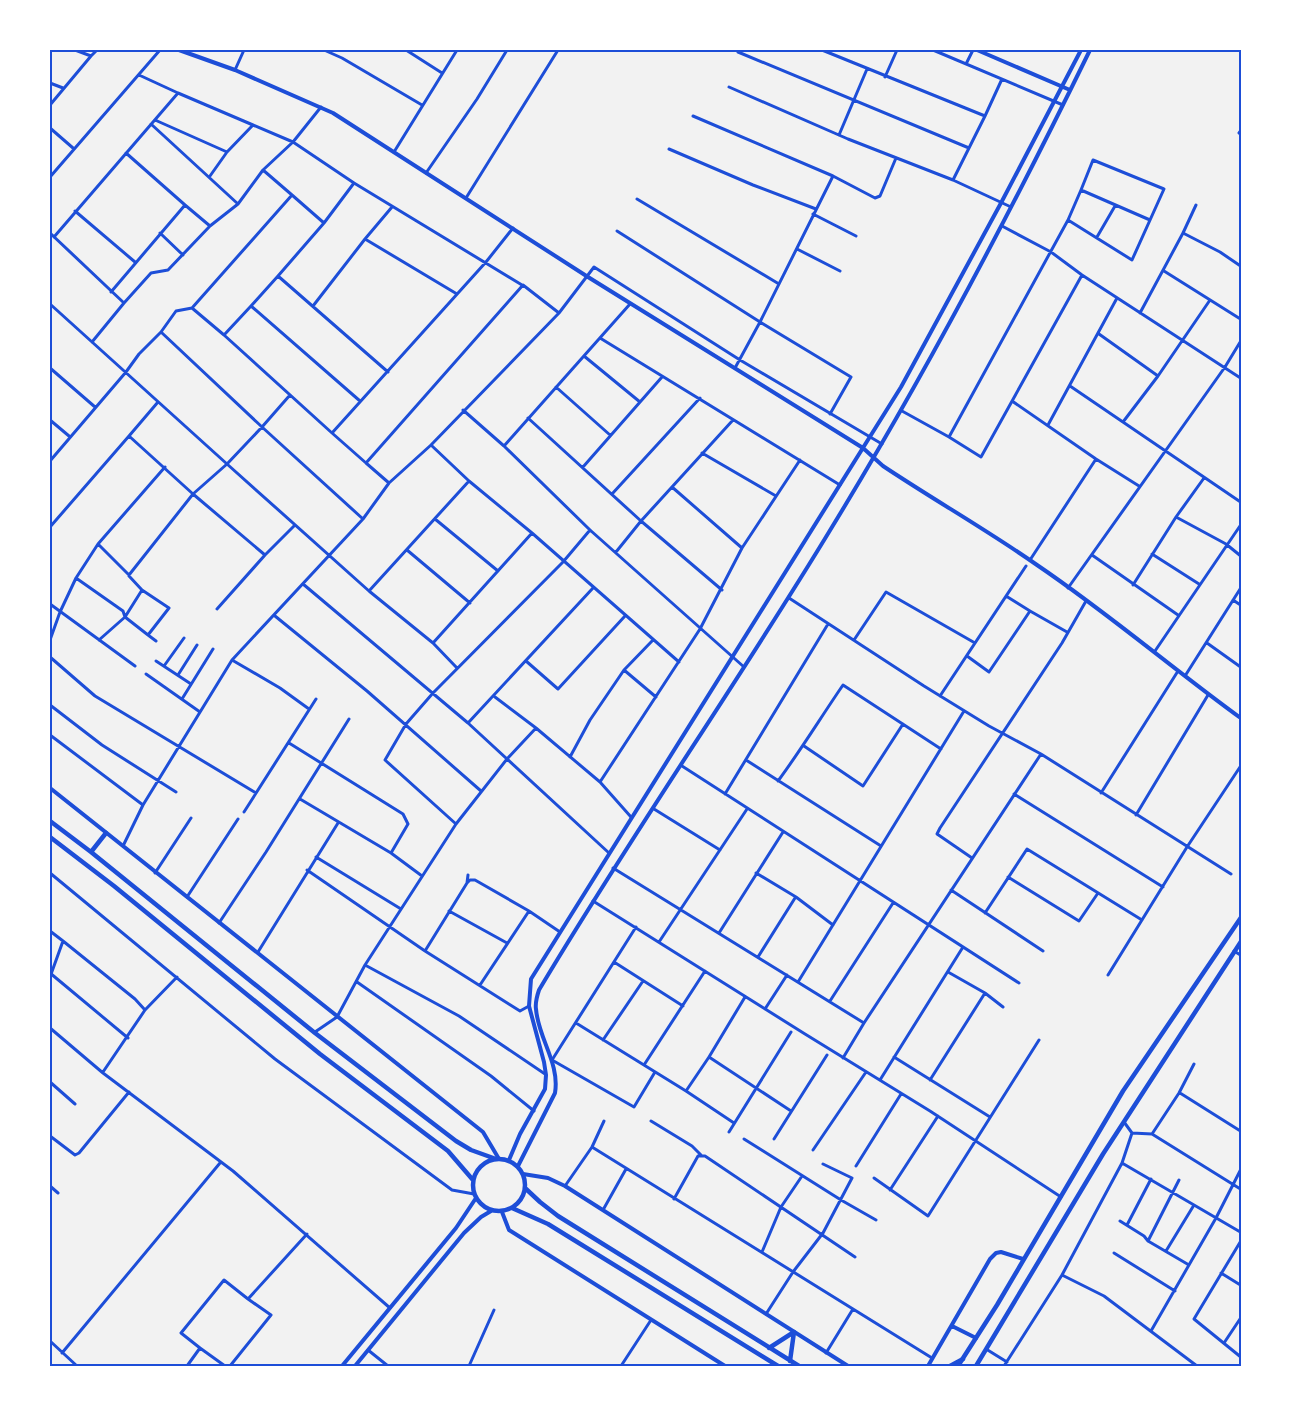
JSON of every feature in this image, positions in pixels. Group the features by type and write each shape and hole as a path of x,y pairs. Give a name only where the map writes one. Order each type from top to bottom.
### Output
{"main road":[{"path":"50,821 315,1033 456,1141 471,1150 508,1160 518,1166 523,1174 525,1188 519,1203 512,1209 502,1212 485,1208 475,1196 473,1180 448,1150 320,1054 114,886 50,837"},
{"path":"91,852 106,832"},
{"path":"958,1366 1124,1091 1242,916"},
{"path":"976,1366 1124,1121 1242,940"},
{"path":"473,1180 481,1166 498,1159"},
{"path":"525,1188 558,1216 799,1366"},
{"path":"512,1209 548,1224 778,1366"},
{"path":"769,1348 794,1332"},
{"path":"790,1361 794,1332"},
{"path":"950,1366 963,1359"}],"street":[{"path":"75,50 91,56"},
{"path":"50,105 97,50"},
{"path":"50,176 159,50"},
{"path":"179,50 235,70 321,107 394,152 588,278 863,448 883,466 1030,560 1155,651 1184,677 1242,719"},
{"path":"235,70 244,50"},
{"path":"324,50 342,58 422,105"},
{"path":"406,50 442,73"},
{"path":"394,152 457,50"},
{"path":"426,173 477,99 507,50"},
{"path":"465,199 558,50"},
{"path":"822,50 985,116"},
{"path":"885,76 897,50"},
{"path":"933,50 1063,105"},
{"path":"966,64 975,50 1070,90"},
{"path":"508,1160 545,1089 546,1075 529,1006 531,979 914,364 1081,50"},
{"path":"518,1166 555,1093 556,1083 552,1060 539,1026 535,1007 539,990 613,868 654,809 789,598 902,411 1012,208 1090,50"},
{"path":"738,52 969,148"},
{"path":"839,135 867,69"},
{"path":"139,75 293,142 392,207 522,285 560,313"},
{"path":"953,180 1002,79"},
{"path":"50,83 63,88"},
{"path":"729,87 839,135 953,180 1012,208"},
{"path":"54,237 178,93"},
{"path":"92,342 151,273 168,270 210,226 238,204 263,170 293,142 321,107"},
{"path":"693,116 833,176 875,198 880,196 896,157"},
{"path":"154,120 227,152"},
{"path":"151,124 238,204"},
{"path":"210,176 227,152 253,125"},
{"path":"50,128 74,148"},
{"path":"1242,129 1239,133 1242,135"},
{"path":"669,149 816,209"},
{"path":"126,153 210,226"},
{"path":"949,436 1068,220 1093,160 1164,189 1132,260 1068,220"},
{"path":"263,170 324,223"},
{"path":"734,369 833,176"},
{"path":"224,335 324,223 354,183"},
{"path":"1081,190 1150,220"},
{"path":"50,461 176,312 192,308 292,195"},
{"path":"637,199 779,284"},
{"path":"111,291 185,205"},
{"path":"1140,313 1164,271 1196,205"},
{"path":"1097,237 1115,206"},
{"path":"313,306 392,207"},
{"path":"75,211 135,262"},
{"path":"813,214 856,236"},
{"path":"1002,226 1051,252 1082,275 1242,379"},
{"path":"332,433 458,294 513,228"},
{"path":"617,231 851,377 830,414"},
{"path":"1183,232 1242,267"},
{"path":"50,233 124,303"},
{"path":"160,233 183,255"},
{"path":"365,239 458,294"},
{"path":"797,249 840,270"},
{"path":"123,846 143,805 232,660 363,519 389,483 431,445 560,313 594,267 740,360 882,444"},
{"path":"1164,271 1242,320"},
{"path":"902,411 949,436 981,457 1082,275"},
{"path":"278,276 388,372"},
{"path":"366,463 522,285"},
{"path":"1048,425 1117,298"},
{"path":"1123,422 1210,300"},
{"path":"504,446 631,303"},
{"path":"50,304 369,591 433,643 457,669"},
{"path":"251,306 360,401"},
{"path":"192,308 389,483"},
{"path":"161,332 363,519"},
{"path":"1098,333 1103,339 1158,376"},
{"path":"600,338 840,485"},
{"path":"1068,588 1225,367 1242,339"},
{"path":"584,356 640,402"},
{"path":"50,368 95,407"},
{"path":"583,467 662,377"},
{"path":"1070,386 1242,503"},
{"path":"556,387 610,435"},
{"path":"129,575 193,494 227,464 290,395"},
{"path":"612,494 700,398"},
{"path":"1012,401 1139,486"},
{"path":"50,527 158,402"},
{"path":"463,410 504,446 590,530 744,668"},
{"path":"528,418 641,521 722,590"},
{"path":"50,420 69,437"},
{"path":"616,552 641,521 733,420"},
{"path":"129,436 265,555"},
{"path":"431,445 679,662"},
{"path":"702,453 776,496"},
{"path":"1030,560 1096,459"},
{"path":"600,782 700,629 742,548 800,460"},
{"path":"50,640 76,578 98,544 165,467"},
{"path":"1133,585 1204,478"},
{"path":"369,591 469,480"},
{"path":"672,487 742,548"},
{"path":"1176,517 1226,544 1242,557"},
{"path":"435,519 498,571"},
{"path":"1155,651 1242,523"},
{"path":"217,609 295,525"},
{"path":"456,824 385,760 406,724 433,693 563,562 590,530"},
{"path":"433,643 532,533"},
{"path":"98,544 142,590 169,608 148,635"},
{"path":"406,550 470,603"},
{"path":"1152,554 1200,584"},
{"path":"1092,555 1178,615"},
{"path":"940,696 1026,566"},
{"path":"76,578 123,611 125,616 156,641"},
{"path":"303,584 468,723 609,853"},
{"path":"1184,677 1242,586"},
{"path":"468,723 495,697 593,588"},
{"path":"99,640 125,616 142,590"},
{"path":"854,640 886,592 975,643"},
{"path":"1006,596 1068,632"},
{"path":"789,598 964,711 1041,754 1231,874"},
{"path":"1233,600 1242,606"},
{"path":"972,858 937,834 1086,601"},
{"path":"50,604 135,666"},
{"path":"967,656 989,672 1030,611"},
{"path":"275,616 406,724 481,792"},
{"path":"526,661 558,689 625,616"},
{"path":"725,794 829,624"},
{"path":"164,666 184,638"},
{"path":"570,757 590,720 624,670 653,640"},
{"path":"1207,643 1242,668"},
{"path":"178,675 197,645"},
{"path":"182,699 213,649"},
{"path":"50,657 95,696 256,793"},
{"path":"232,660 280,688 310,710"},
{"path":"156,661 191,684"},
{"path":"624,670 656,697"},
{"path":"1101,793 1178,671"},
{"path":"146,674 200,712"},
{"path":"778,781 804,746 843,685 941,748"},
{"path":"1136,814 1208,695"},
{"path":"495,697 600,782 631,817"},
{"path":"244,812 316,699"},
{"path":"50,705 102,745 176,792"},
{"path":"798,982 964,711"},
{"path":"219,923 349,719"},
{"path":"804,746 863,786 903,724"},
{"path":"315,1033 337,1017 365,965 456,824 507,759 536,728"},
{"path":"50,735 143,805"},
{"path":"290,743 403,814 408,824 391,853"},
{"path":"843,1058 928,924 1041,754"},
{"path":"746,760 882,846"},
{"path":"1108,975 1187,847 1242,764"},
{"path":"682,766 1019,983"},
{"path":"50,788 483,1132 498,1159"},
{"path":"1014,794 1162,887"},
{"path":"300,799 391,853 422,876"},
{"path":"654,809 720,850"},
{"path":"659,942 747,809"},
{"path":"155,873 191,818"},
{"path":"187,897 238,819"},
{"path":"257,954 338,822"},
{"path":"719,933 783,832"},
{"path":"985,913 1027,849 1142,920"},
{"path":"315,857 401,909"},
{"path":"613,868 864,1023"},
{"path":"307,870 425,951 520,1011 529,1006"},
{"path":"50,873 275,1059 452,1190 475,1196 456,1228 342,1366"},
{"path":"756,873 796,897 833,925"},
{"path":"467,883 468,875"},
{"path":"1008,878 1079,921 1098,893"},
{"path":"425,951 470,880 475,880 529,911 560,932"},
{"path":"951,890 1043,951"},
{"path":"758,957 796,897"},
{"path":"593,900 902,1093 1061,1197"},
{"path":"830,1001 893,903"},
{"path":"449,911 507,943"},
{"path":"480,985 529,911"},
{"path":"552,1060 636,927"},
{"path":"50,931 135,999 145,1010"},
{"path":"63,941 50,975 128,1038"},
{"path":"880,1080 963,947"},
{"path":"1234,951 1242,956"},
{"path":"614,962 682,1006"},
{"path":"365,965 459,1017 546,1075"},
{"path":"644,1065 705,971"},
{"path":"948,972 985,993 1003,1007"},
{"path":"765,1009 787,975"},
{"path":"103,1073 145,1010 177,977"},
{"path":"603,1040 643,981"},
{"path":"357,982 491,1076 534,1111"},
{"path":"930,1080 985,993"},
{"path":"686,1091 745,996"},
{"path":"576,1023 734,1123"},
{"path":"50,1028 103,1073 220,1163 307,1234 390,1308"},
{"path":"729,1132 791,1032"},
{"path":"874,1178 928,1216 1039,1040"},
{"path":"774,1139 827,1055"},
{"path":"709,1057 792,1111"},
{"path":"894,1057 990,1117"},
{"path":"552,1060 634,1107 655,1072"},
{"path":"1152,1134 1179,1093 1194,1064"},
{"path":"813,1150 866,1072"},
{"path":"50,1082 75,1104"},
{"path":"50,1136 75,1155 80,1154 129,1092"},
{"path":"856,1166 902,1093"},
{"path":"1179,1093 1242,1132"},
{"path":"890,1190 938,1116"},
{"path":"565,1186 592,1147 604,1121"},
{"path":"651,1121 823,1233 855,1257"},
{"path":"1124,1121 1132,1133"},
{"path":"1132,1133 1152,1134 1242,1190"},
{"path":"1004,1366 1062,1275 1122,1162 1132,1133"},
{"path":"744,1139 876,1220"},
{"path":"592,1147 932,1358"},
{"path":"674,1199 698,1156 701,1155"},
{"path":"1122,1162 1242,1233"},
{"path":"62,1353 220,1163"},
{"path":"766,1314 793,1272 823,1233 852,1178 823,1164"},
{"path":"1151,1331 1175,1292 1242,1167"},
{"path":"603,1210 626,1169"},
{"path":"523,1174 548,1178 565,1186 848,1366"},
{"path":"762,1252 781,1207 802,1176"},
{"path":"1126,1225 1151,1179"},
{"path":"1148,1241 1179,1180"},
{"path":"50,1186 58,1193"},
{"path":"1166,1251 1194,1205"},
{"path":"355,1366 464,1233 491,1211"},
{"path":"502,1212 510,1230 724,1366"},
{"path":"1120,1221 1148,1241 1189,1265"},
{"path":"248,1299 307,1234"},
{"path":"1242,1239 1194,1319 1242,1358"},
{"path":"928,1366 978,1279 996,1253 1001,1252 1023,1259"},
{"path":"1114,1253 1175,1292"},
{"path":"1221,1273 1242,1286"},
{"path":"1062,1275 1104,1296 1197,1366"},
{"path":"225,1366 181,1333 224,1280 271,1315 230,1366"},
{"path":"826,1353 853,1309"},
{"path":"469,1366 494,1310"},
{"path":"1224,1343 1242,1316"},
{"path":"621,1366 651,1320"},
{"path":"952,1326 976,1338"},
{"path":"50,1344 77,1366"},
{"path":"187,1366 200,1348"},
{"path":"986,1349 1007,1362"},
{"path":"368,1350 388,1366"}]}
